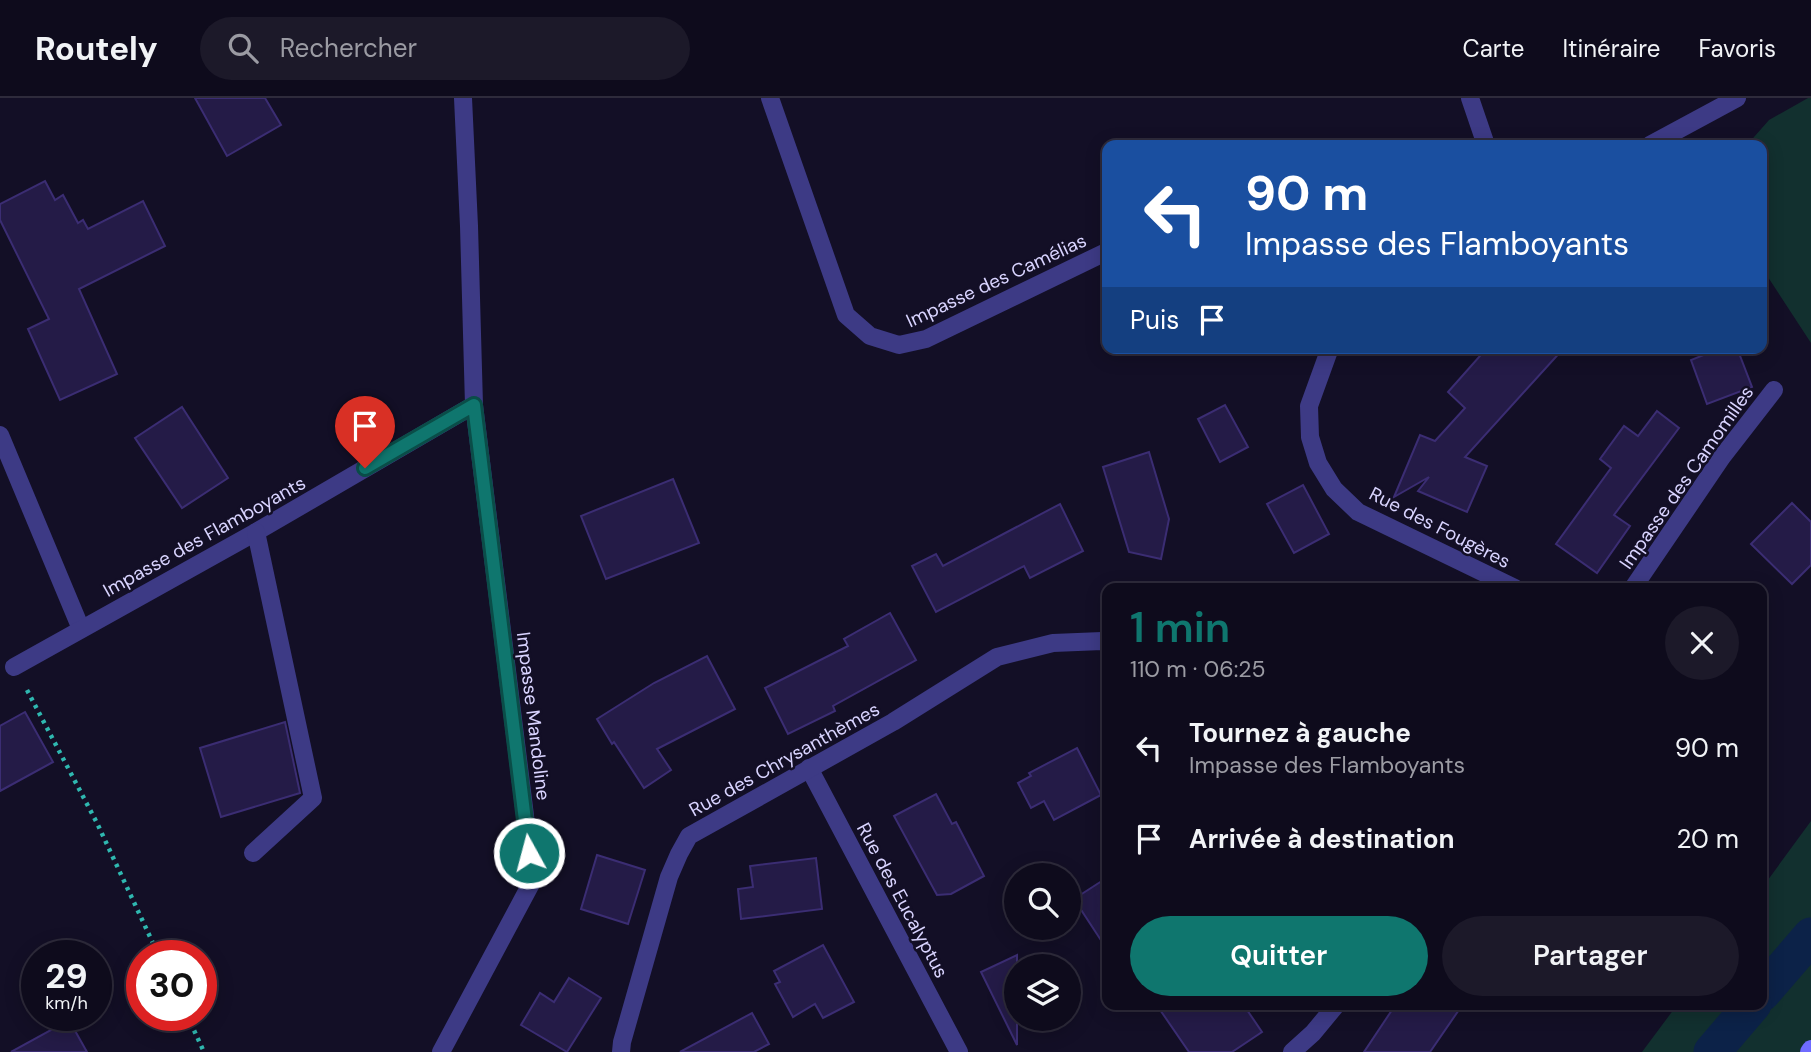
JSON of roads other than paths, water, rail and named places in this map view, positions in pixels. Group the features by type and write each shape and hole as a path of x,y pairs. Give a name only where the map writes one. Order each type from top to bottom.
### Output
{"street":[{"path":"463,98 474,405"},
{"name":"Impasse des Camélias","path":"770,98 846,315 870,336 899,345 926,339 1102,254"},
{"path":"1470,98 1484,140"},
{"path":"1659,140 1737,98"},
{"name":"Rue des Fougères","path":"1328,354 1309,406 1310,436 1318,463 1334,489 1358,512 1505,583"},
{"name":"Impasse des Camomilles","path":"1636,583 1722,457 1774,390"},
{"name":"Impasse des Flamboyants","path":"14,667 256,532 474,405"},
{"name":"Impasse Mandoline","path":"441,1052 533,880 474,405"},
{"path":"0,435 81,629"},
{"path":"253,853 313,798 256,532"},
{"name":"Rue des Chrysanthèmes","path":"621,1052 669,877 689,836 893,722 997,657 1054,642 1102,641"},
{"name":"Rue des Eucalyptus","path":"810,768 959,1052"},
{"path":"1292,1052 1332,1010"}],"waterway":[{"path":"1767,987 1811,936"},
{"path":"1712,1052 1748,1010"}]}
